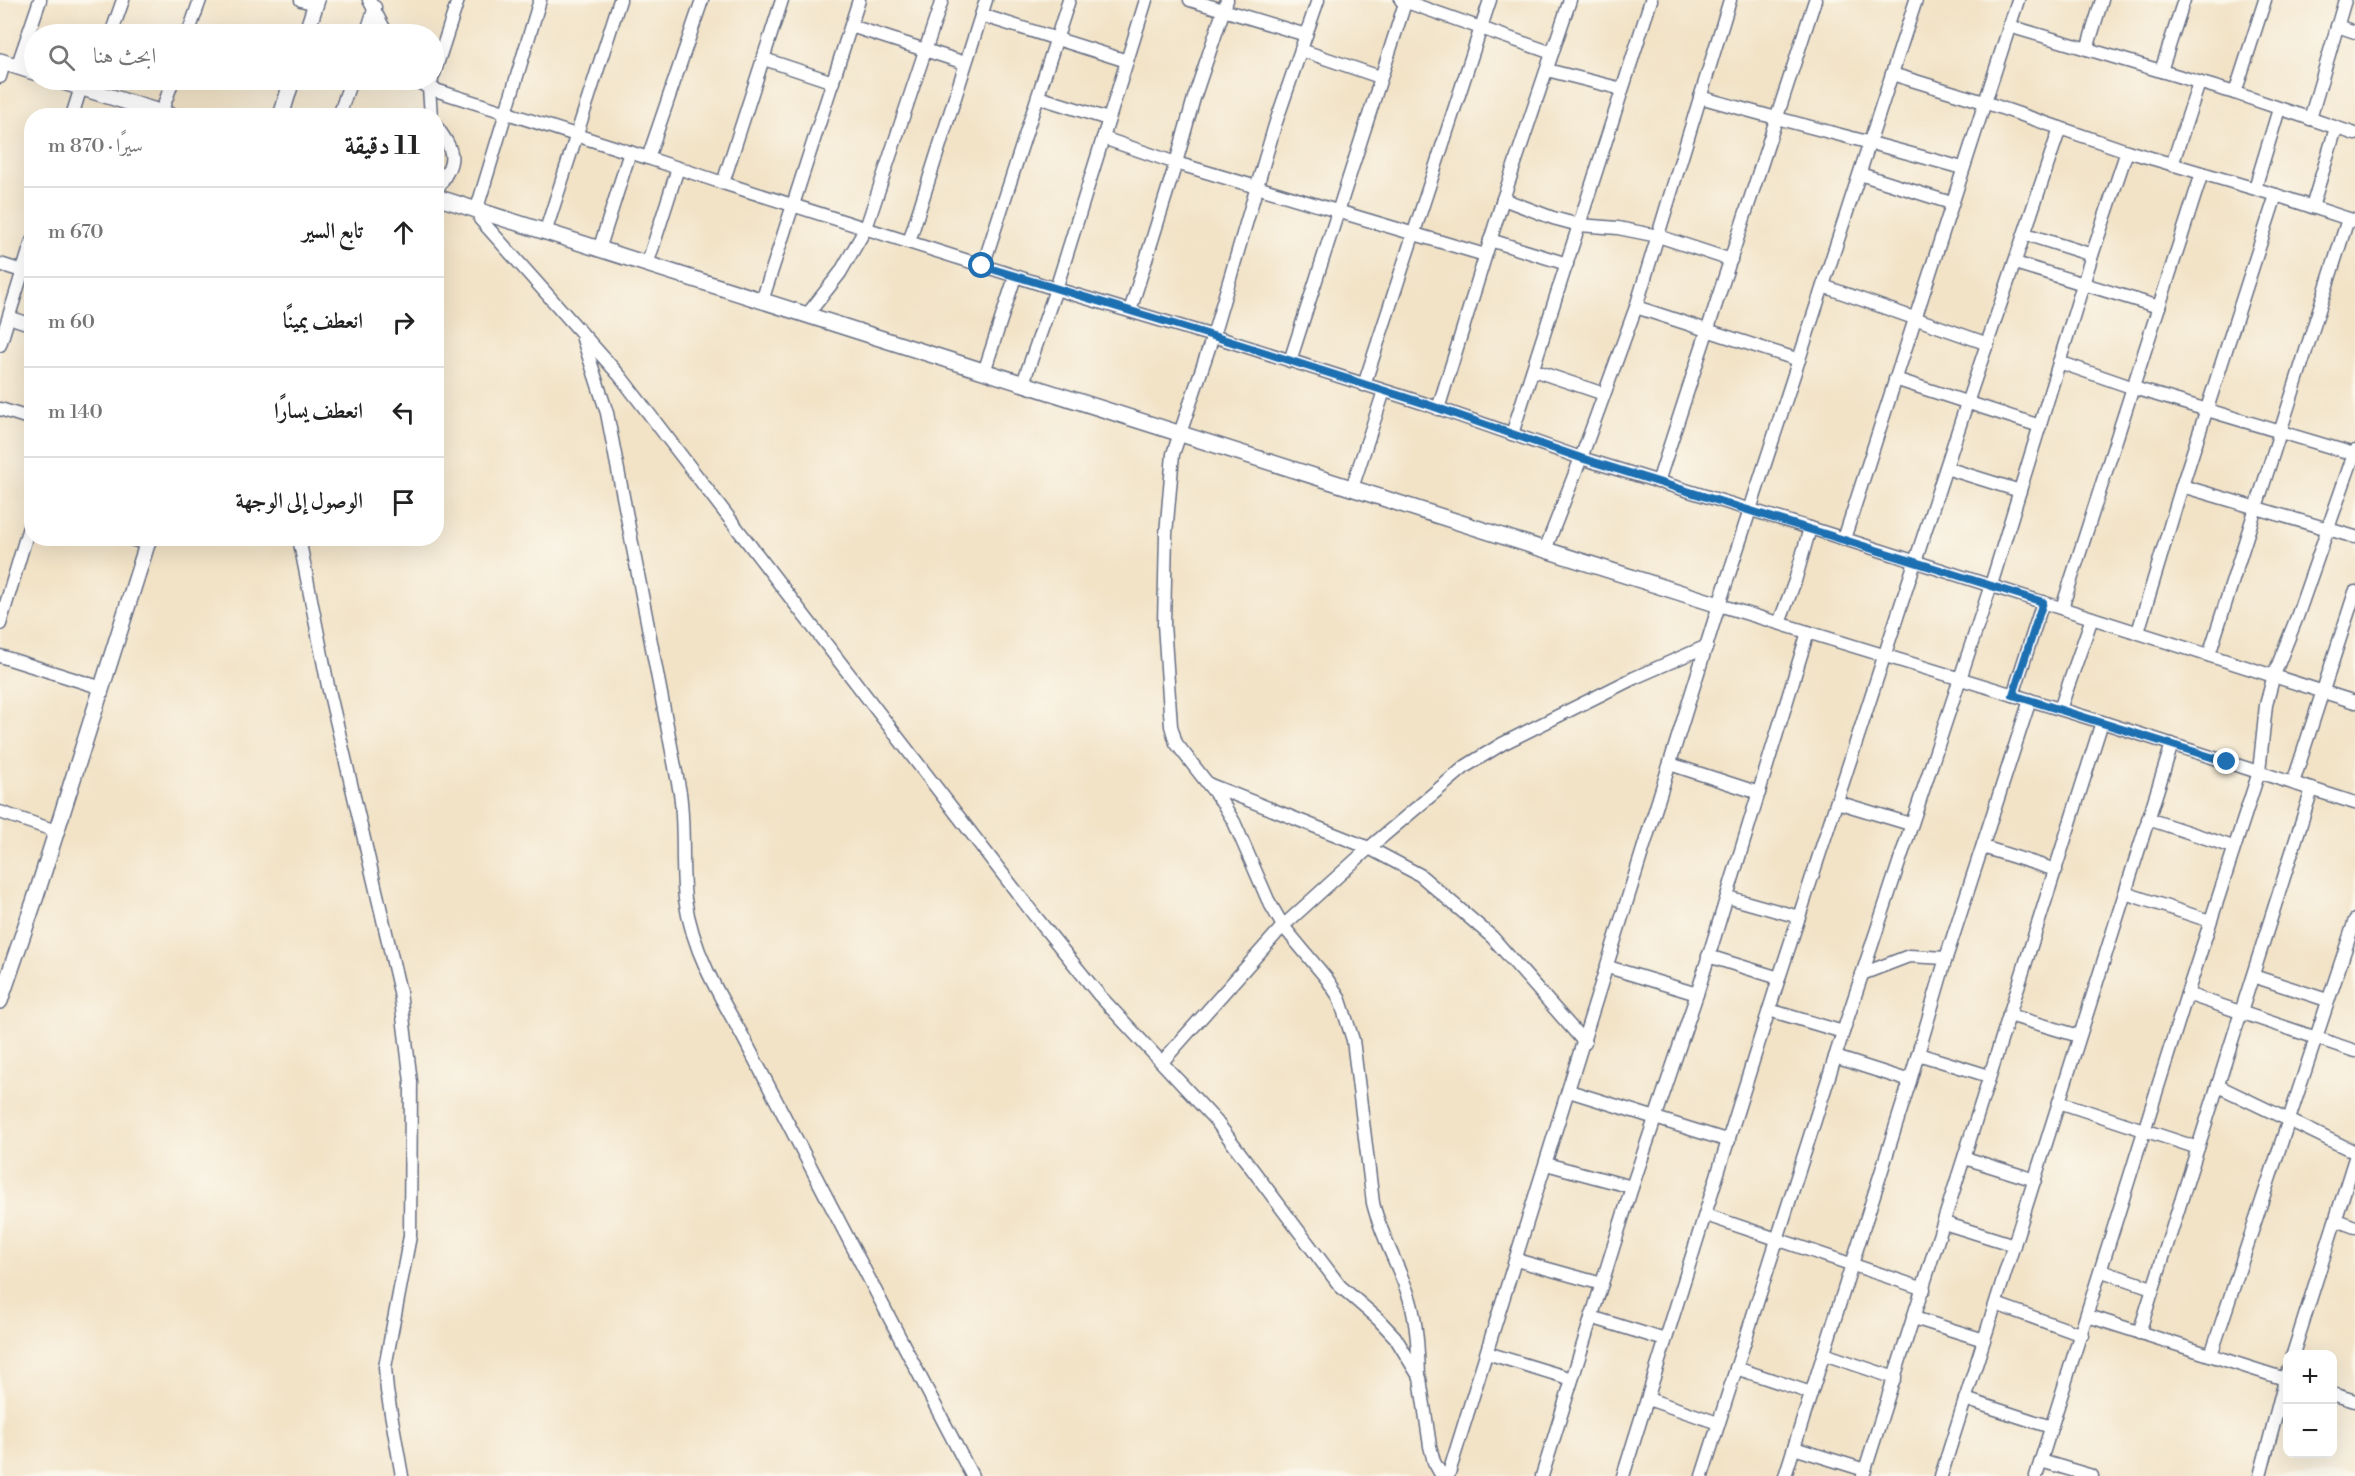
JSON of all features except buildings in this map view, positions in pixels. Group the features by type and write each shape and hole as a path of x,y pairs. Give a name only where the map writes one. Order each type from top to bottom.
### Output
{"street":[{"path":"27,24 40,0"},
{"path":"115,24 123,0"},
{"path":"192,24 200,0"},
{"path":"444,43 458,0"},
{"path":"540,0 477,210 483,223 620,376 1035,916 1099,994 1216,1121 1340,1287 1378,1319 1395,1337 1419,1378"},
{"path":"544,233 620,0"},
{"path":"648,158 702,0"},
{"path":"723,183 782,0"},
{"path":"762,301 859,0"},
{"path":"807,315 840,273 866,228 927,50 941,2 927,0"},
{"path":"909,242 986,0"},
{"path":"982,266 1069,0"},
{"path":"1023,384 1056,289 1146,0"},
{"path":"1190,0 1225,5 1306,35"},
{"path":"1318,0 1275,125 1213,336 1179,433 1171,470 1166,534 1164,624 1168,691 1171,726 1176,743 1234,822 1257,878 1283,926 1327,979 1339,997 1347,1019 1353,1040 1373,1203 1410,1300 1418,1345 1419,1378 1430,1446 1434,1462 1442,1476"},
{"path":"1364,385 1490,0"},
{"path":"1438,409 1503,199 1570,0"},
{"path":"1512,435 1651,0"},
{"path":"1545,550 1636,307 1730,0"},
{"path":"1658,482 1815,0"},
{"path":"1448,1476 1719,605 1916,0"},
{"path":"1844,539 2018,0"},
{"path":"2087,49 2102,0"},
{"path":"2161,71 2184,0"},
{"path":"2235,93 2265,0"},
{"path":"2310,119 2345,0"},
{"path":"1290,362 1404,1 1552,53"},
{"path":"308,24 312,2"},
{"path":"368,24 373,3"},
{"path":"373,3 382,24"},
{"path":"1130,311 1194,98 1225,5"},
{"path":"981,15 1127,61"},
{"path":"851,26 965,63"},
{"path":"2009,26 2235,93 2355,134"},
{"path":"2337,26 2355,32"},
{"path":"24,31 5,67 24,70"},
{"path":"1301,50 1380,77"},
{"path":"764,59 833,82"},
{"path":"1546,70 1622,89"},
{"path":"1892,74 1984,102 2127,151 2255,188 2352,220 2280,432 2209,655"},
{"path":"2172,165 2199,83"},
{"path":"444,89 505,112 793,206 1015,277 1213,336 1581,458 1991,585 2355,702"},
{"path":"77,108 88,90"},
{"path":"101,90 148,108"},
{"path":"165,108 170,90"},
{"path":"283,108 289,90"},
{"path":"342,108 348,90"},
{"path":"430,90 431,108"},
{"path":"1038,97 1108,119"},
{"path":"1700,97 1778,119 1871,141 1962,168"},
{"path":"2255,188 2279,109"},
{"path":"1623,1476 1799,916 1967,403 2060,128"},
{"path":"2312,207 2336,128"},
{"path":"1103,138 1176,163 1485,255"},
{"path":"444,139 453,154 450,169 444,178"},
{"path":"1702,1476 1910,824 1991,585 2092,255 2127,151"},
{"path":"599,250 630,152"},
{"path":"647,265 678,168"},
{"path":"2062,609 2202,173"},
{"path":"1860,174 1951,202"},
{"path":"2138,632 2206,410 2276,195"},
{"path":"1503,199 1579,225 1618,228 1658,236 1731,260"},
{"path":"444,200 1719,605 2102,722 2355,803"},
{"path":"2025,234 2092,255"},
{"path":"1490,240 1567,264"},
{"path":"2015,263 2159,307"},
{"path":"0,264 22,271"},
{"path":"0,345 24,265"},
{"path":"984,372 1015,277"},
{"path":"1823,286 1988,344"},
{"path":"1636,307 1799,360"},
{"path":"9,317 24,322"},
{"path":"582,335 607,413 680,793 686,902 696,942 715,988 742,1035 972,1476"},
{"path":"2036,1476 2259,772 2266,705 2274,675 2297,617 2354,452 2206,410 2059,362"},
{"path":"1533,370 1604,394"},
{"path":"1894,379 2040,426"},
{"path":"1352,488 1384,391"},
{"path":"0,409 24,416"},
{"path":"1947,468 2020,491"},
{"path":"2182,486 2355,537"},
{"path":"1779,623 1795,581 1810,528"},
{"path":"0,624 24,544"},
{"path":"0,1001 146,546"},
{"path":"301,546 328,686 400,992 406,1035 411,1082 410,1236 385,1367 402,1476"},
{"path":"2293,783 2355,592"},
{"path":"2013,695 2043,602"},
{"path":"2060,710 2092,618"},
{"path":"1542,1476 1632,1187 1697,994 1808,632"},
{"path":"1162,1062 1283,926 1369,848 1466,766 1634,678 1707,646"},
{"path":"0,656 102,688"},
{"path":"1785,1476 1910,1082 1946,958 2030,700"},
{"path":"1794,1448 1864,1473 2102,722"},
{"path":"1941,1476 2172,744"},
{"path":"1670,764 1758,793"},
{"path":"1208,784 1369,848 1420,875 1492,937 1584,1043"},
{"path":"2139,1333 2312,789"},
{"path":"1837,802 1910,824"},
{"path":"0,812 56,831"},
{"path":"2148,819 2234,847"},
{"path":"1983,847 2056,870"},
{"path":"2125,893 2210,921"},
{"path":"1727,897 1799,916"},
{"path":"2211,1355 2327,1000 2353,934 2355,920"},
{"path":"1708,956 1779,978"},
{"path":"1862,974 1909,956 1946,958"},
{"path":"1608,967 1697,994"},
{"path":"2253,976 2327,1000"},
{"path":"2187,994 2355,1051"},
{"path":"1769,1010 1843,1032"},
{"path":"2009,1015 2079,1036"},
{"path":"1918,1054 1989,1076"},
{"path":"1835,1058 1910,1082"},
{"path":"2218,1086 2355,1152"},
{"path":"1569,1091 1729,1141"},
{"path":"2059,1102 2198,1148"},
{"path":"1965,1158 2035,1180"},
{"path":"2294,1350 2355,1158"},
{"path":"1546,1164 1632,1187"},
{"path":"1706,1215 1924,1289"},
{"path":"2336,1220 2355,1227"},
{"path":"1944,1222 2014,1245"},
{"path":"1516,1260 1602,1284"},
{"path":"2102,1271 2152,1288"},
{"path":"1996,1304 2082,1335"},
{"path":"2088,1316 2283,1375"},
{"path":"1591,1317 1665,1340"},
{"path":"1914,1318 1984,1340"},
{"path":"1487,1353 1572,1379"},
{"path":"1824,1354 1895,1378"},
{"path":"1736,1368 1811,1393"},
{"path":"2260,1476 2283,1391"},
{"path":"2337,1396 2355,1401"},
{"path":"1647,1399 1718,1423"},
{"path":"1965,1399 2051,1427"},
{"path":"2041,1461 2092,1476"}],"route":[{"path":"982,266 1213,336 1426,404 1581,458 2043,602 2013,695 2227,762"}]}
